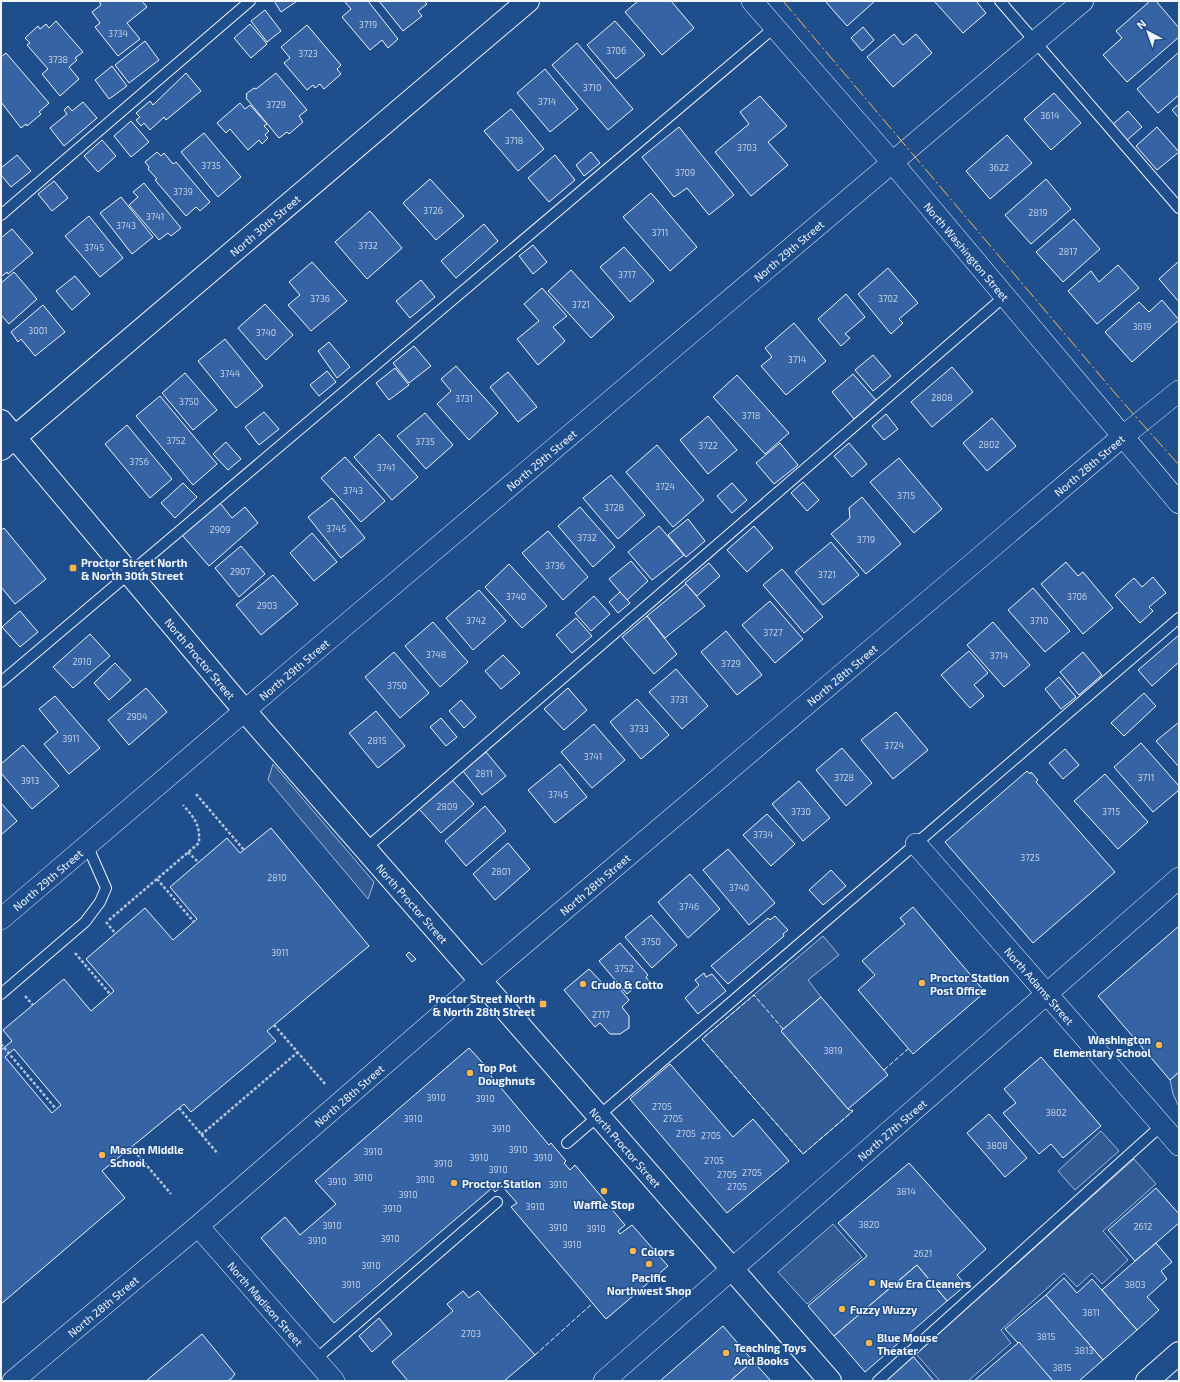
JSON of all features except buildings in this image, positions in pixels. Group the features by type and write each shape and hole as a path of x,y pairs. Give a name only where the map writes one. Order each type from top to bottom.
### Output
{"street":[{"name":"North 30th Street","path":"5,436 528,1"},
{"name":"North Washington Street","path":"752,1 892,162 1179,503"},
{"name":"North 29th Street","path":"1,919 244,710 1083,1"},
{"name":"North 28th Street","path":"13,1381 198,1226 480,981 1122,437 1179,391"},
{"name":"North Proctor Street","path":"5,436 128,573 244,710 830,1381"},
{"name":"North Adams Street","path":"916,844 1179,1145"},
{"name":"North 27th Street","path":"604,1381 1179,878"},
{"name":"North Madison Street","path":"198,1226 334,1381"},
{"path":"1147,1381 1179,1353"}],"lane":[{"path":"1,215 250,1"},
{"path":"1000,1 1179,208"},
{"path":"1,682 774,27"},
{"path":"365,849 1005,296"},
{"path":"567,1143 1179,618"},
{"path":"1,994 85,922 100,902 106,888 87,845"},
{"path":"878,1381 1162,1125"},
{"path":"315,1360 497,1202"}],"path":[{"path":"196,794 244,850"},
{"path":"188,852 198,862"},
{"path":"157,879 194,922"},
{"path":"106,922 115,933"},
{"path":"73,951 110,994"},
{"path":"23,994 33,1005"},
{"path":"274,1025 313,1069"},
{"path":"1,1044 56,1109"},
{"path":"201,1135 298,1052"},
{"path":"179,1108 218,1154"},
{"path":"130,1147 171,1194"}],"shaded area":[{"path":"273,764 374,882 368,899 268,780"},
{"path":"823,936 839,955 808,980 821,997 781,1031 848,1109 853,1111 803,1154 702,1039"},
{"path":"1179,1072 1179,1107 1173,1094 1170,1080"},
{"path":"1101,1131 1119,1151 1075,1190 1058,1171"},
{"path":"1134,1159 1156,1184 1103,1231 1128,1260 1102,1284 1092,1273 1077,1287 1064,1273 1001,1330 1011,1343 968,1381 940,1381 916,1354"},
{"path":"833,1224 862,1257 807,1304 778,1272"}],"fence":[{"path":"783,1029 754,995 702,1039 803,1154 853,1111 848,1109"},
{"path":"884,1070 908,1049"},
{"path":"535,1355 593,1303"}],"power":[{"path":"783,1 1120,399 1179,465"}],"place":[{"name":"Proctor Street North & North 30th Street","path":"73,568"},
{"name":"Proctor Station Post Office","path":"922,983"},
{"name":"Crudo & Cotto","path":"583,984"},
{"name":"Proctor Street North & North 28th Street","path":"543,1004"},
{"name":"Washington Elementary School","path":"1159,1045"},
{"name":"Top Pot Doughnuts","path":"470,1073"},
{"name":"Mason Middle School","path":"102,1155"},
{"name":"Proctor Station","path":"454,1183"},
{"name":"Waffle Stop","path":"604,1191"},
{"name":"Colors","path":"633,1251"},
{"name":"Pacific Northwest Shop","path":"649,1264"},
{"name":"New Era Cleaners","path":"872,1283"},
{"name":"Fuzzy Wuzzy","path":"842,1309"},
{"name":"Blue Mouse Theater","path":"869,1343"},
{"name":"Teaching Toys And Books","path":"726,1353"}]}
